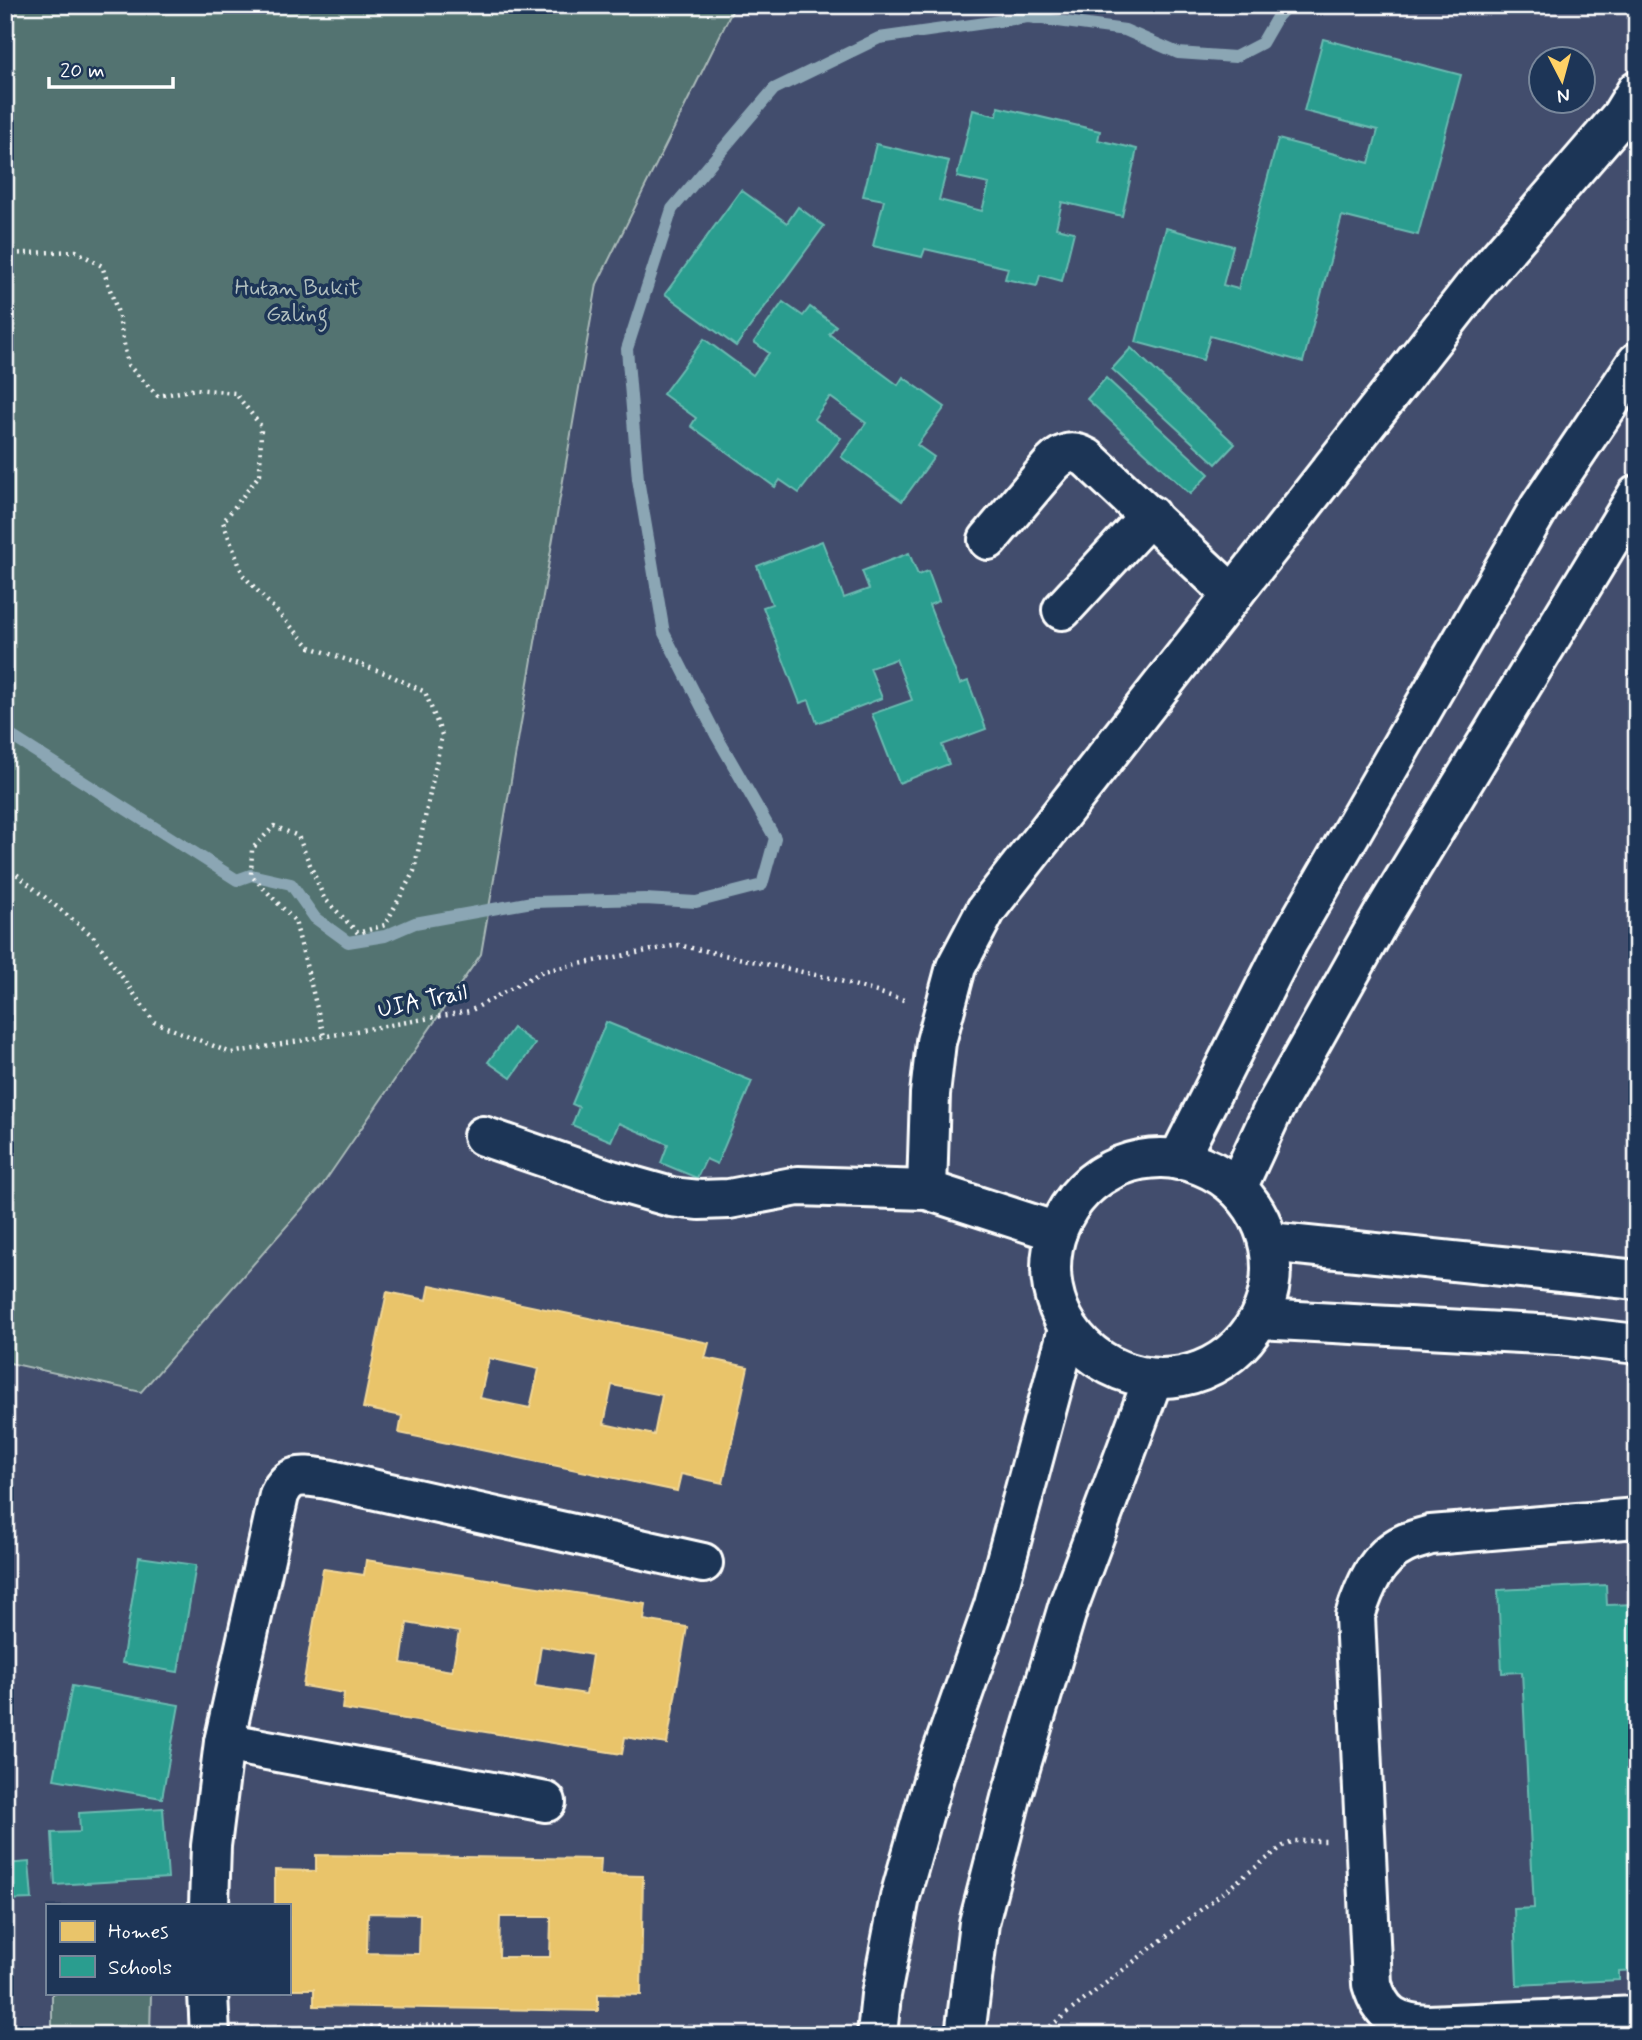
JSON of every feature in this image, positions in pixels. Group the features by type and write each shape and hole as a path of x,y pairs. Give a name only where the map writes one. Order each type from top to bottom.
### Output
{"street":[{"path":"926,1190 930,1094 936,1042 956,967 986,910 1472,289 1621,117 1637,90"},
{"path":"1178,1160 1288,942 1540,506 1637,362"},
{"path":"988,540 1052,464 1069,452 1077,453 1087,458 1150,515 1233,595"},
{"path":"1237,1188 1272,1112 1382,916 1637,495"},
{"path":"1062,610 1150,515"},
{"path":"483,1136 611,1180 671,1197 729,1199 798,1186 926,1190 1056,1232"},
{"path":"1152,1158 1178,1160 1219,1174 1237,1188 1257,1212 1269,1242 1272,1268 1269,1294 1260,1319 1245,1340 1226,1358 1204,1370 1180,1377 1153,1379 1129,1374 1105,1364 1085,1349 1068,1329 1057,1306 1051,1282 1051,1257 1056,1232 1067,1209 1084,1189 1104,1174 1127,1163 1152,1158"},
{"path":"1269,1242 1637,1280"},
{"path":"1260,1319 1558,1335 1637,1344"},
{"path":"877,2035 881,1996 900,1897 935,1773 994,1605 1068,1329"},
{"path":"965,2035 979,1923 1011,1798 1068,1608 1153,1379"},
{"path":"209,1904 211,1846 224,1742 279,1494 284,1484 300,1475 327,1479 703,1563"},
{"path":"1637,1518 1431,1535 1402,1544 1379,1564 1365,1585 1355,1616 1372,1984 1377,2001 1388,2014 1407,2023 1428,2025 1637,2016"},
{"path":"224,1742 546,1802"},
{"path":"208,1994 227,2032"}],"path":[{"path":"5,254 76,251 102,266 118,313 128,365 158,396 196,388 235,393 261,426 260,474 223,522 243,575 310,647 386,673 425,692 442,735 414,872 385,925 358,933 324,898 298,836 274,826 252,849 251,875 295,921 324,1036"},
{"name":"UIA Trail","path":"5,868 10,869 93,936 154,1023 231,1053 470,1011 543,971 678,945 830,978 944,1013"},
{"path":"1039,2035 1283,1846 1295,1841 1366,1840"},
{"path":"227,2032 460,2025"}],"shaded area":[{"path":"735,5 1637,5 1637,2035 5,2035 5,1362 141,1392 481,954 597,284"}],"green space":[{"name":"Hutan Bukit Galing","path":"5,5 735,5 597,284 481,954 321,1187 141,1392 5,1362"},
{"path":"52,1994 151,1994 150,2035 52,2035"}],"building: Homes":[{"path":"430,1285 709,1343 705,1358 748,1367 723,1483 681,1474 677,1491 399,1433 402,1416 363,1408 387,1292 427,1300","holes":["489,1358 539,1369 530,1408 480,1398","612,1385 662,1395 654,1435 604,1424"]},
{"path":"366,1560 646,1604 644,1620 687,1627 667,1744 625,1737 622,1754 342,1709 344,1693 303,1686 323,1569 364,1575","holes":["407,1623 459,1632 452,1671 401,1663","541,1646 592,1655 586,1694 535,1686"]},
{"path":"316,1855 601,1859 600,1875 643,1876 641,1995 598,1994 598,2011 314,2006 314,1989 290,1989 290,1904 275,1904 275,1870 316,1871","holes":["368,1913 420,1914 419,1954 367,1953","500,1917 551,1917 550,1957 499,1957"]}],"building: Schools":[{"path":"1323,39 1461,75 1418,235 1342,216 1303,362 1210,336 1203,360 1136,342 1166,228 1233,246 1223,285 1238,289 1278,139 1369,163 1378,130 1304,111"},
{"path":"998,107 1100,131 1098,140 1137,149 1122,216 1062,202 1056,228 1074,232 1062,281 1040,275 1037,286 1005,279 1008,268 925,249 922,257 873,246 884,200 863,196 876,144 949,161 939,200 982,211 989,184 957,177 973,110 997,116"},
{"path":"741,190 787,223 798,207 824,226 736,346 665,294"},
{"path":"783,302 803,316 810,307 836,326 829,334 898,385 903,377 945,407 917,445 934,457 902,501 841,457 866,423 830,397 814,419 841,438 799,493 780,480 775,487 691,426 696,418 663,394 704,339 753,375 769,353 754,342"},
{"path":"1131,348 1235,444 1216,464 1112,369"},
{"path":"1106,378 1209,474 1190,494 1087,399"},
{"path":"822,541 844,598 869,589 862,571 909,553 918,575 928,571 939,601 929,605 960,684 968,681 986,729 942,745 949,764 899,783 872,714 912,700 896,659 870,668 882,698 817,723 809,700 800,703 763,607 772,604 757,566"},
{"path":"606,1022 752,1081 717,1164 706,1159 697,1178 661,1163 668,1144 619,1123 611,1141 572,1125 579,1107 572,1104"},
{"path":"513,1028 535,1044 511,1078 488,1062"},
{"path":"139,1557 196,1565 178,1672 122,1663"},
{"path":"1606,1585 1607,1605 1637,1604 1637,1970 1619,1971 1619,1980 1517,1985 1514,1909 1534,1908 1522,1672 1502,1673 1498,1590"},
{"path":"72,1686 179,1705 162,1798 54,1779"},
{"path":"163,1808 168,1878 55,1885 52,1833 80,1832 79,1813"},
{"path":"29,1862 32,1899 5,1900 5,1864"}],"waterway":[{"path":"5,732 237,880 251,875 291,884 315,918 348,942 385,936 415,923 532,902 645,899 696,902 762,885 775,838 716,735 664,633 638,479 627,349 672,209 774,89 879,38 1028,17 1125,30 1178,53 1235,57 1262,43 1277,17 1288,5"}]}
